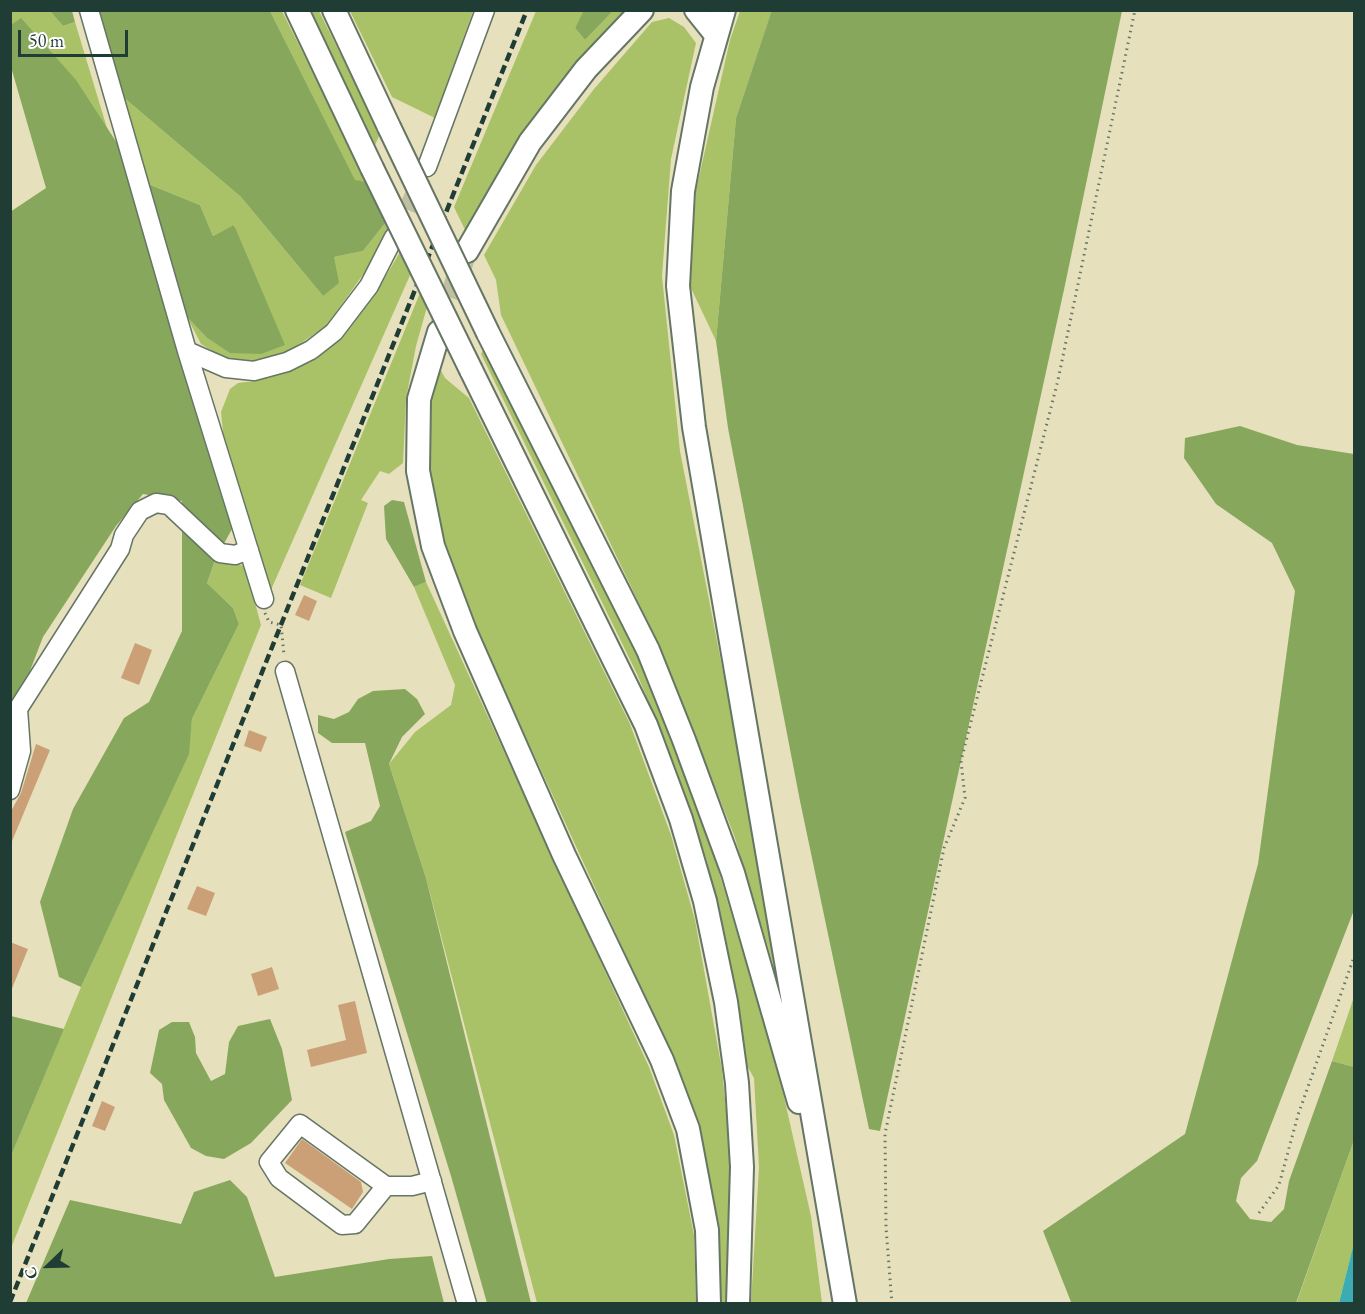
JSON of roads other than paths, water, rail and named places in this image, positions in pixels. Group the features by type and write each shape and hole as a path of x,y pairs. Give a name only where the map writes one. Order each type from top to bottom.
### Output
{"main road":[{"path":"297,10 372,168 646,725 681,819 705,901 726,1002 736,1083 742,1167 738,1304"},
{"path":"334,10 488,333 648,650 733,873 832,1219"},
{"path":"467,251 530,142 586,69 642,10"},
{"path":"696,10 716,34"},
{"path":"724,10 702,87 683,191 678,286 694,427 845,1304"},
{"path":"439,332 419,399 418,471 433,546 465,631 564,855 662,1060 688,1129 707,1230 709,1304"}],"street":[{"path":"89,10 187,351 264,599"},
{"path":"427,167 484,10"},
{"path":"187,351 226,368 254,371 287,362 311,350 334,332 369,286 394,237"},
{"path":"10,790 21,751 18,709 120,549 124,535 140,511 156,503 169,506 220,553 235,555 249,550"},
{"path":"285,671 467,1304"},
{"path":"386,1186 355,1224 342,1226 279,1178 269,1162 300,1124 386,1186 412,1186 432,1181"}],"water":[{"path":"1354,1244 1354,1303 1339,1303 1352,1251"}],"tunnel":[{"path":"396,234 422,177"},
{"path":"440,329 464,258"}],"railway":[{"path":"10,1302 527,10"}]}
